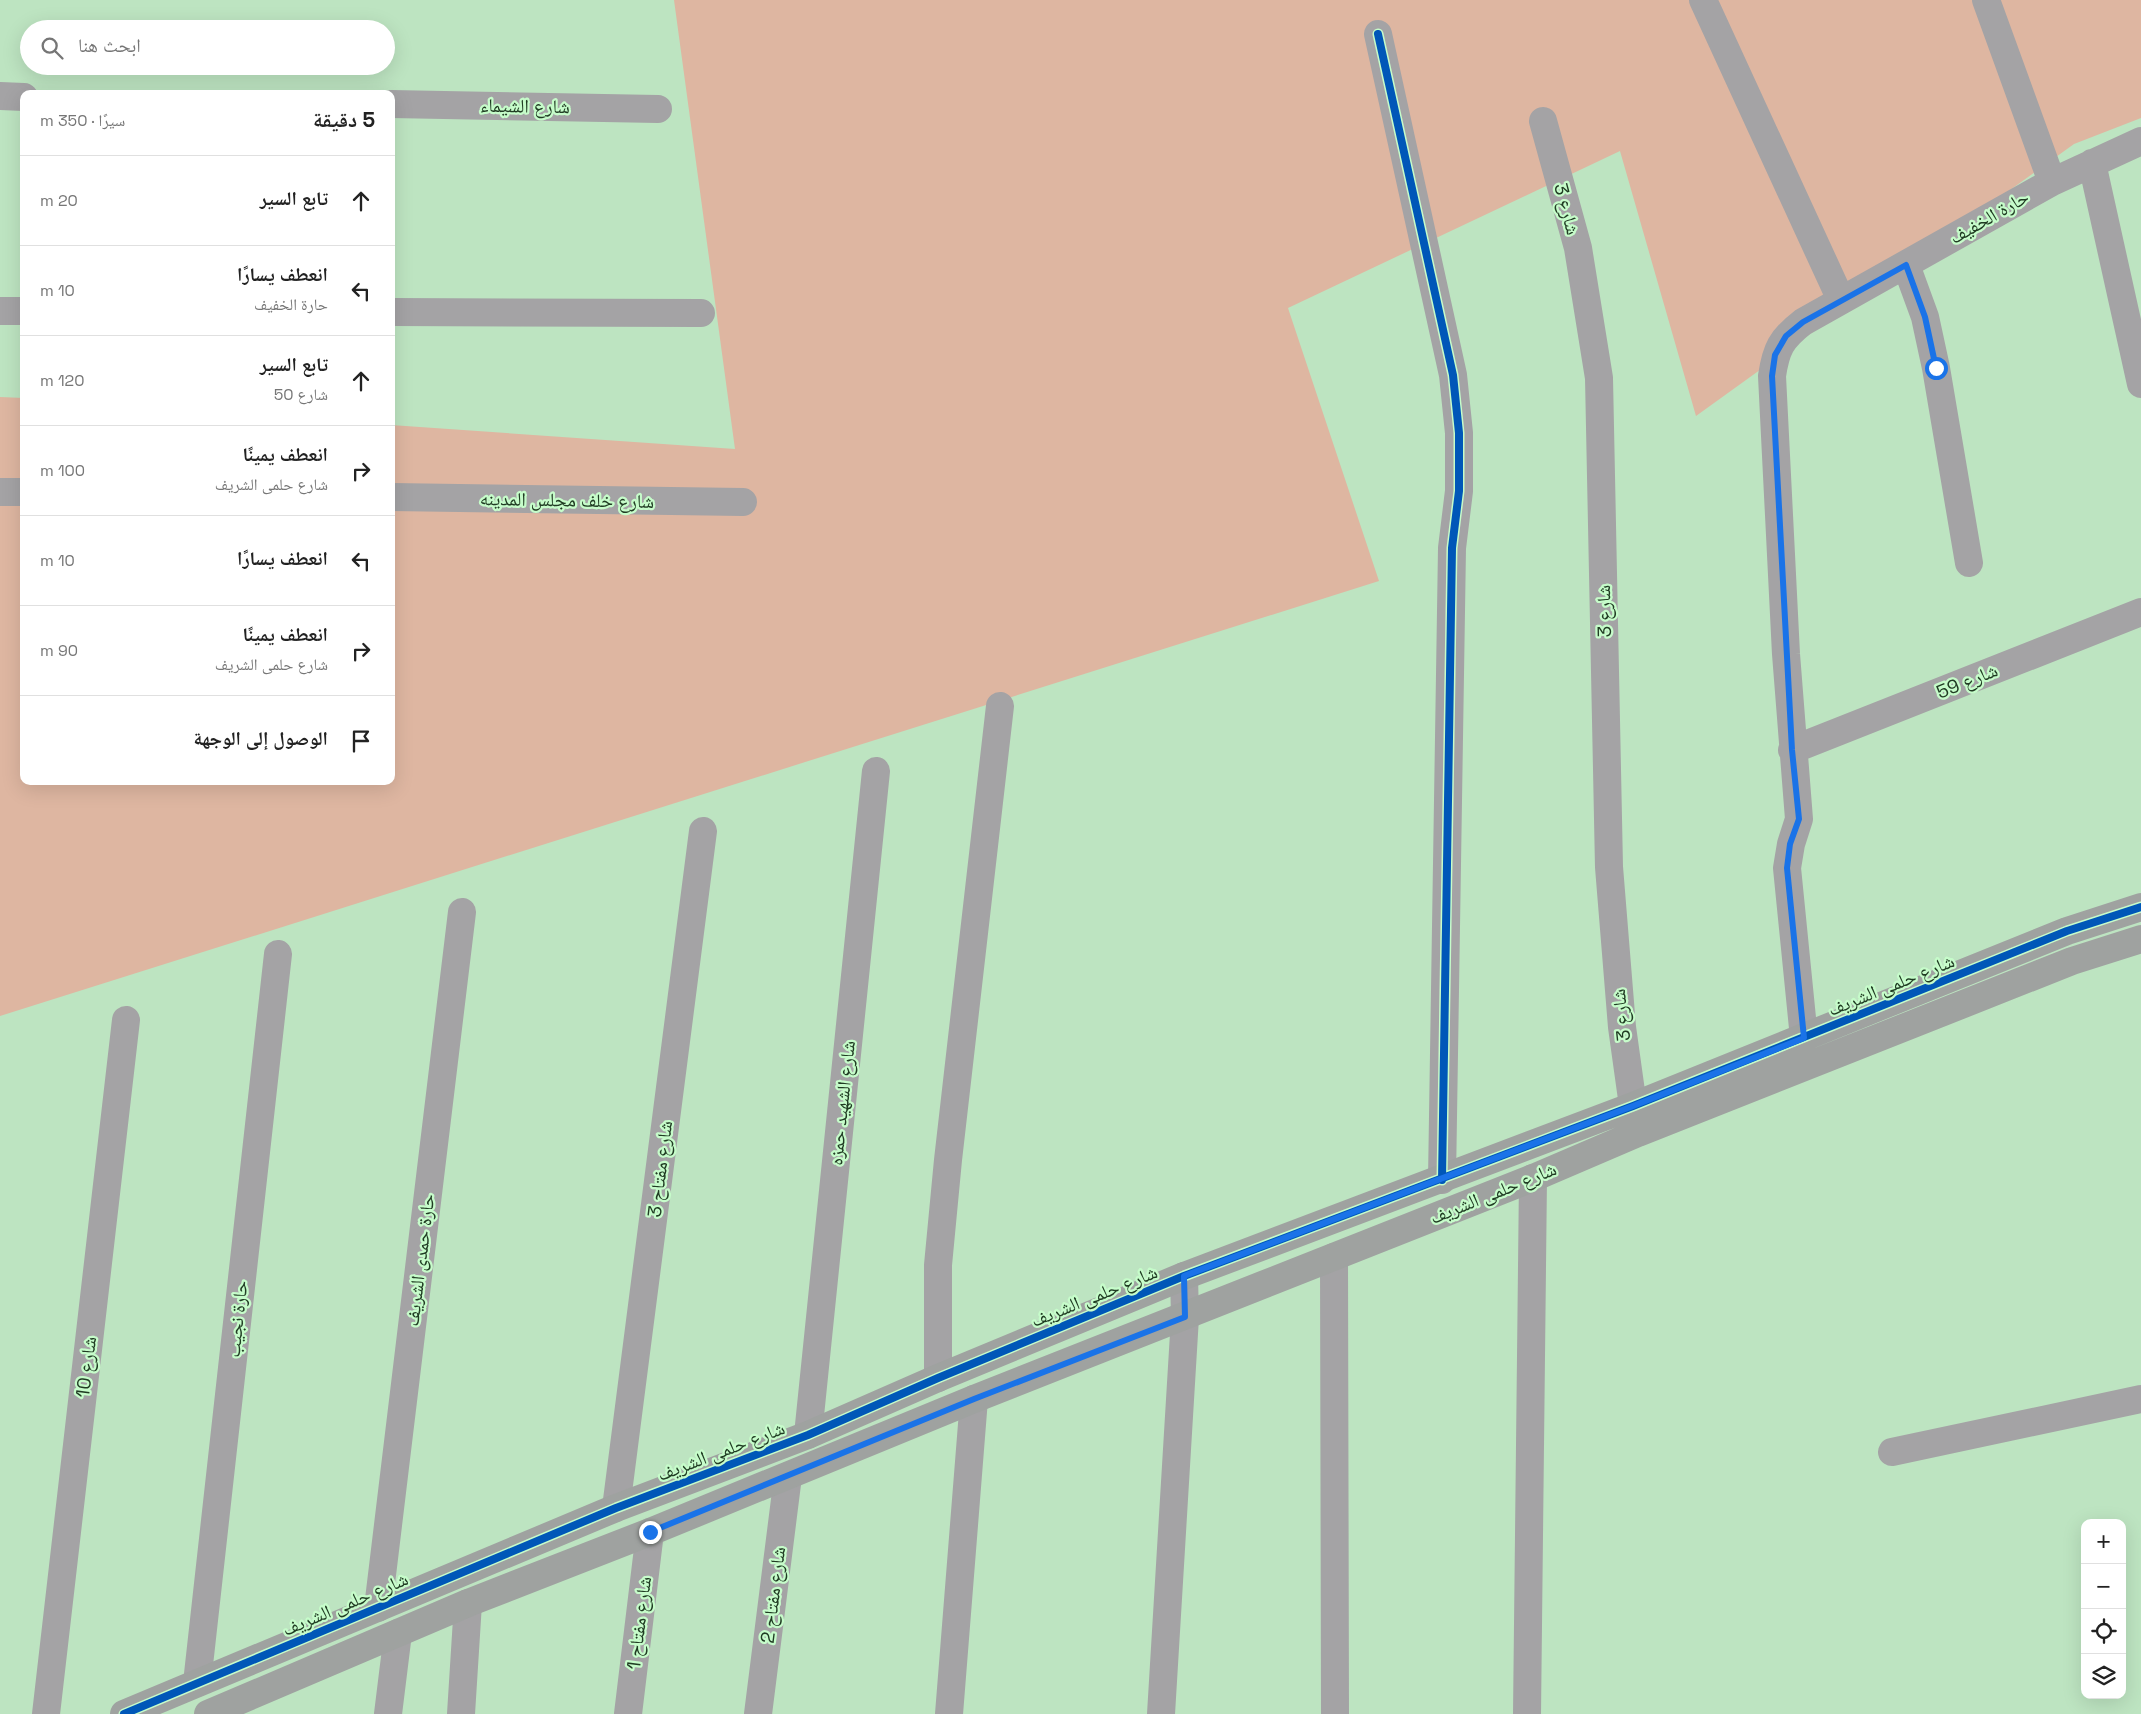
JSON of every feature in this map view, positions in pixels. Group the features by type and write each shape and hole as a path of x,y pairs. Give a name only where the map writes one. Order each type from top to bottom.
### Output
{"street":[{"path":"1703,0 1841,300"},
{"path":"1986,0 2052,182"},
{"path":"1378,34 1453,375 1459,433 1459,491 1452,548 1442,1180"},
{"path":"0,96 20,96"},
{"name":"شارع الشيماء","path":"395,104 658,109"},
{"name":"شارع 3","path":"1543,120 1578,248 1599,378 1609,867 1622,1027 1633,1106"},
{"name":"حارة الخفيف","path":"1804,1038 1787,868 1790,844 1799,819 1792,750 1772,376 1775,355 1786,336 1803,322 2052,182 2141,141"},
{"path":"2092,163 2141,384"},
{"path":"1906,265 1925,317 1969,563"},
{"path":"0,311 20,311"},
{"path":"395,312 701,313"},
{"path":"0,492 20,492"},
{"name":"شارع خلف مجلس المدينه","path":"395,498 743,502"},
{"name":"شارع 59","path":"1792,750 2141,612"},
{"path":"938,1378 939,1255 1000,706"},
{"name":"شارع الشهيد حمزه","path":"808,1436 876,771"},
{"name":"شارع مفتاح 3","path":"616,1508 703,831"},
{"name":"شارع حلمى الشريف","path":"124,1714 616,1508 808,1436 938,1378 1184,1276 1442,1180 1633,1106 2067,931 2141,907"},
{"name":"حارة حمدى الشريف","path":"378,1608 462,912"},
{"name":"شارع حلمى الشريف","path":"208,1714 468,1602 650,1532 974,1399 1534,1178 1638,1133 2063,964 2141,939"},
{"name":"حارة نجيب","path":"197,1683 278,954"},
{"name":"شارع 10","path":"46,1714 126,1020"},
{"path":"1527,1714 1534,1178"},
{"path":"1334,1257 1335,1714"},
{"path":"1161,1714 1185,1317 1184,1276"},
{"path":"949,1714 974,1399"},
{"path":"1892,1452 2141,1399"},
{"name":"شارع مفتاح 2","path":"758,1714 788,1476"},
{"name":"شارع مفتاح 1","path":"628,1714 650,1532"},
{"path":"461,1714 468,1602"},
{"path":"388,1714 398,1633"}],"shaded area":[{"path":"674,0 2141,0 2141,118 2074,144 1696,416 1620,151 1288,308 1379,581 0,1016 0,397 20,398 20,785 395,785 395,425 735,449"}],"cycle path":[{"path":"1378,34 1453,375 1459,433 1459,491 1452,548 1442,1180"},
{"path":"124,1714 616,1508 808,1435 938,1378 1184,1276 1633,1106 2067,931 2141,907"}],"route":[{"path":"650,1532 974,1399 1185,1317 1184,1276 1442,1180 1804,1038 1787,868 1790,844 1796,832 1799,819 1792,750 1786,654 1772,376 1775,355 1786,336 1803,322 1906,265 1925,317 1936,368"}]}
